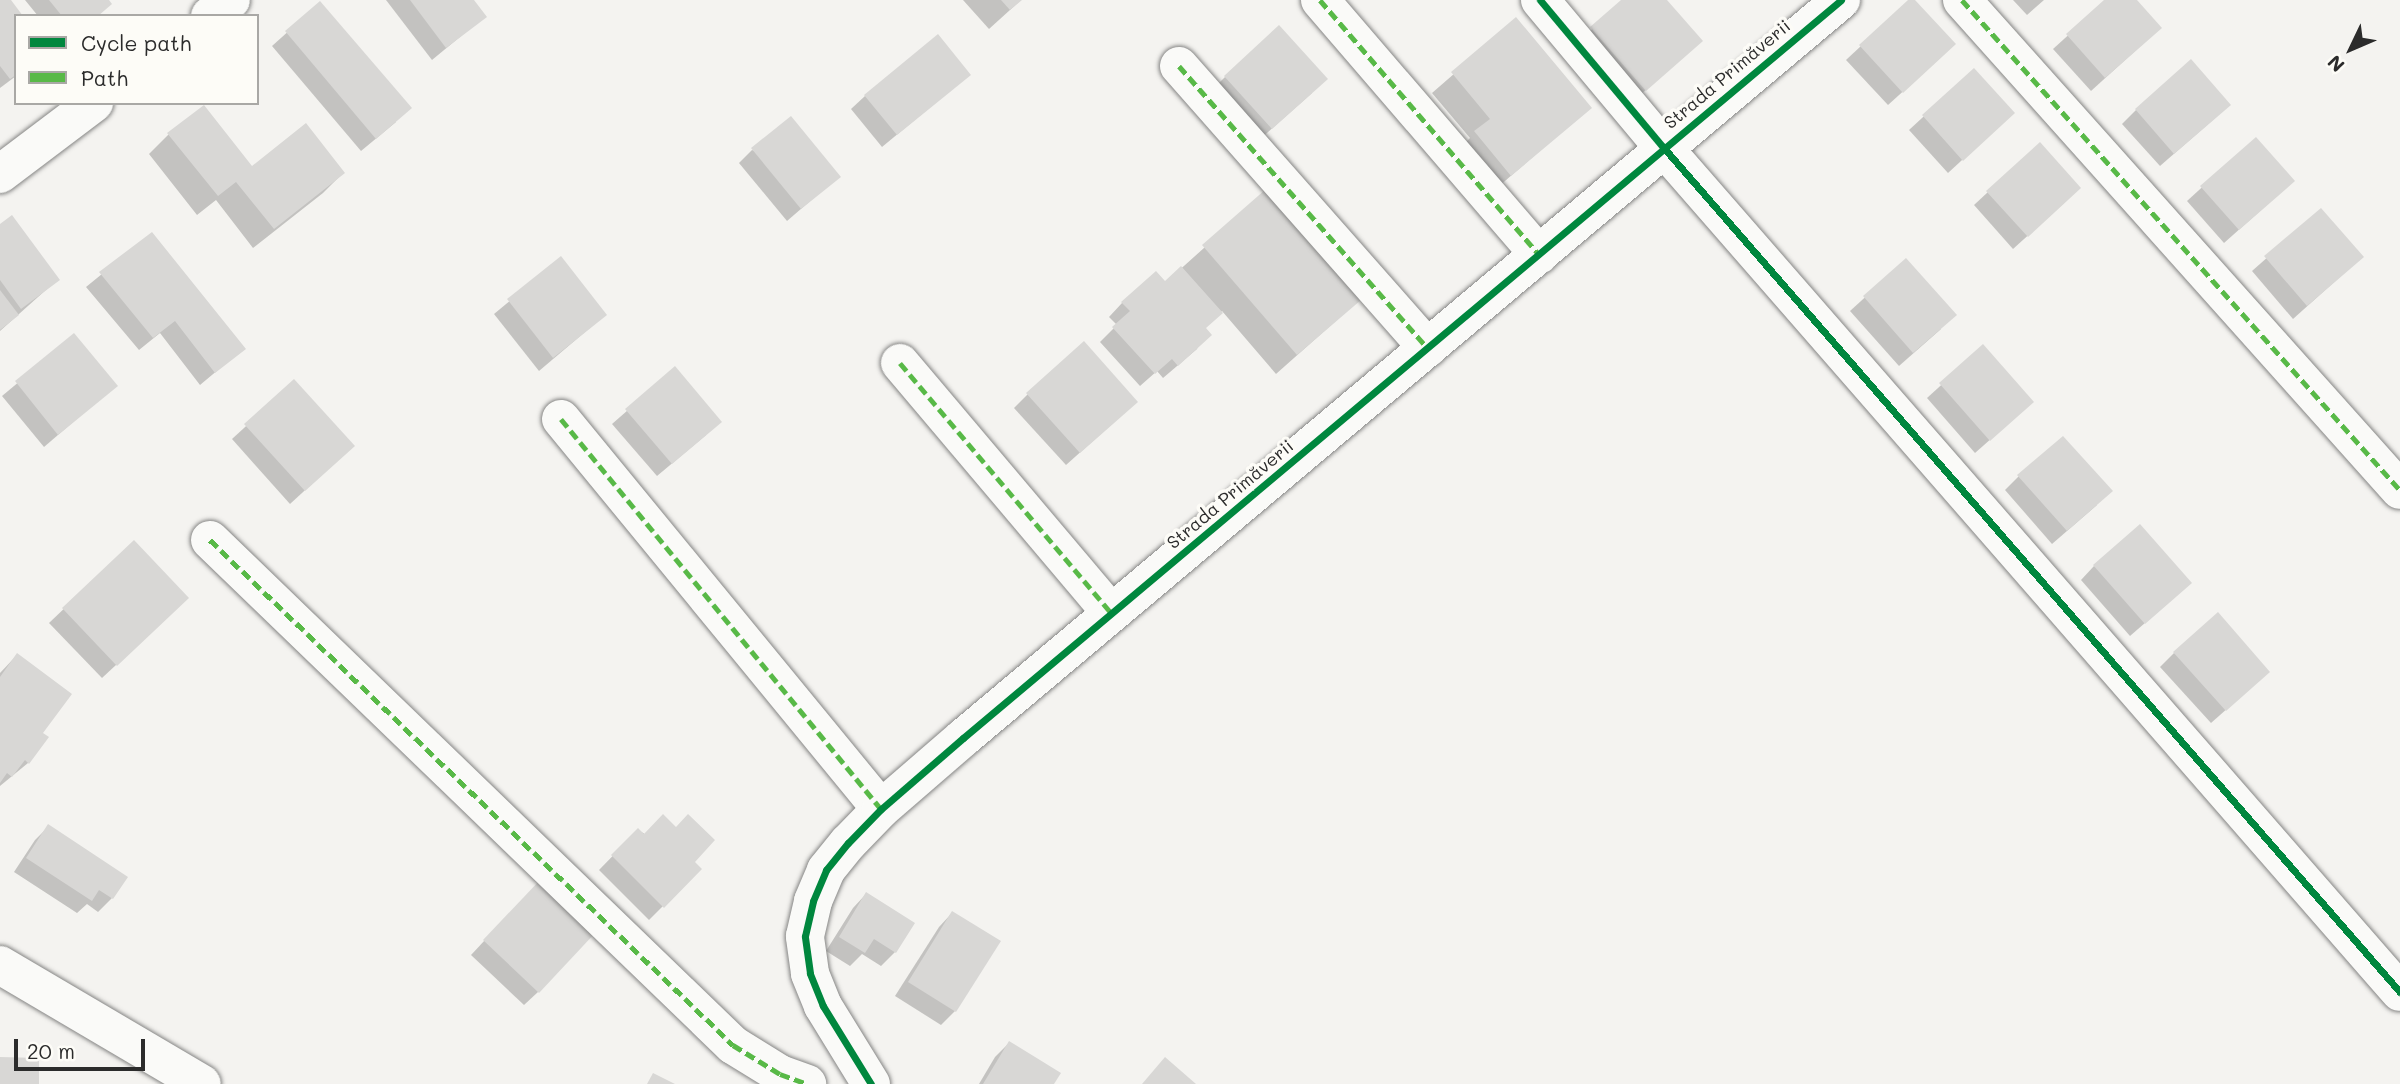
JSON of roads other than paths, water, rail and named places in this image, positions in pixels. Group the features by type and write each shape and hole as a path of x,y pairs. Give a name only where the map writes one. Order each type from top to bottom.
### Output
{"street":[{"path":"213,14 231,0"},
{"path":"1320,0 1539,255"},
{"path":"1540,0 1663,147 2400,992"},
{"name":"Strada Primăverii","path":"870,1084 823,1006 810,972 805,936 813,901 826,870 881,809 1539,255 1663,147 1841,0"},
{"path":"1962,0 2400,491"},
{"path":"1179,66 1428,348"},
{"path":"0,174 91,105"},
{"path":"900,363 1111,613"},
{"path":"561,419 881,809"},
{"path":"210,540 733,1045 780,1074 807,1084"},
{"path":"0,965 202,1084"},
{"path":"863,1084 870,1084"}]}
